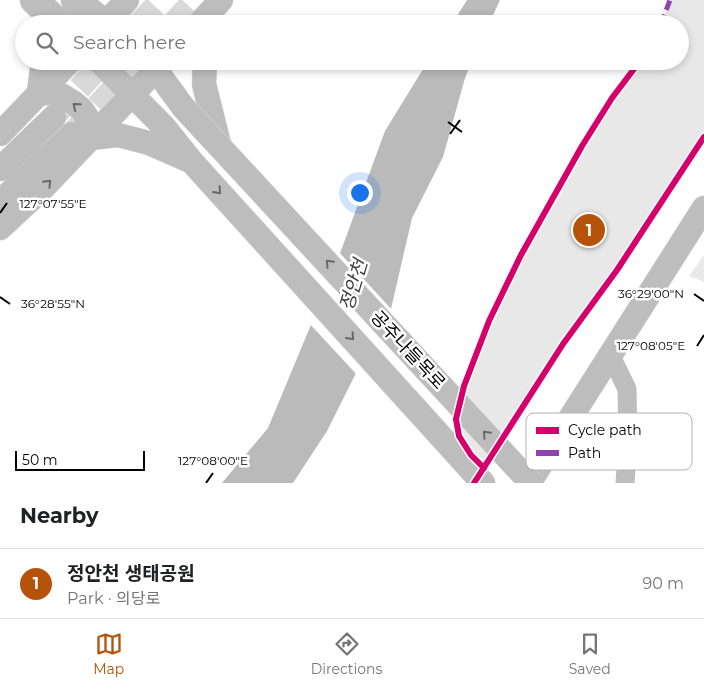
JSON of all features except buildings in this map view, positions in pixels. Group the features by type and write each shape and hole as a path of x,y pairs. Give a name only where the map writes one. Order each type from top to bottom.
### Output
{"highway":[{"path":"34,0 40,15"},
{"path":"34,0 50,15"},
{"path":"75,0 94,15"},
{"path":"41,92 44,70"}],"main road":[{"path":"113,15 127,0"},
{"path":"198,0 203,4 212,3 216,0"},
{"path":"208,15 223,0"},
{"path":"215,15 223,0"},
{"path":"0,134 62,70"},
{"name":"공주나들목로","path":"108,70 132,95 156,135 192,162 483,483"},
{"path":"0,202 132,95 151,70"},
{"name":"공주나들목로","path":"160,70 183,107 530,483"},
{"path":"204,73 218,144"},
{"path":"0,228 41,190 81,136 92,125 82,110 74,103 61,95 41,92"},
{"path":"0,169 54,117"},
{"path":"81,136 156,135"},
{"path":"573,413 704,208"},
{"path":"530,483 538,470"}],"lane":[{"path":"610,354 626,389 627,413"},
{"path":"625,483 626,470"}],"shaded area":[{"path":"670,0 704,0 704,137 617,270 563,344 484,468 471,455 459,436 456,419 464,386 489,321 521,255 582,146 612,98 633,70 689,70 689,15 664,15"},
{"path":"704,255 704,282 689,276"}],"water":[{"path":"467,0 500,0 493,15 458,15"},
{"name":"정안천","path":"422,70 468,70 443,157 412,218 391,309 364,357 327,431 293,483 222,483 268,428 335,267 385,131"}],"pier":[{"path":"338,251 393,311 358,376 309,323"}],"tunnel":[{"path":"148,15 162,0"},
{"path":"181,15 195,0"},
{"path":"55,115 96,70"},
{"path":"73,133 131,70"}],"marked path":[{"path":"664,15 670,0"}],"cycle path":[{"path":"484,468 471,455 459,436 456,419 464,386 489,321 521,255 582,146 612,98 633,70"},
{"path":"474,483 563,344 617,270 704,137"}],"place":[{"name":"정안천 생태공원","path":"589,230"}]}
